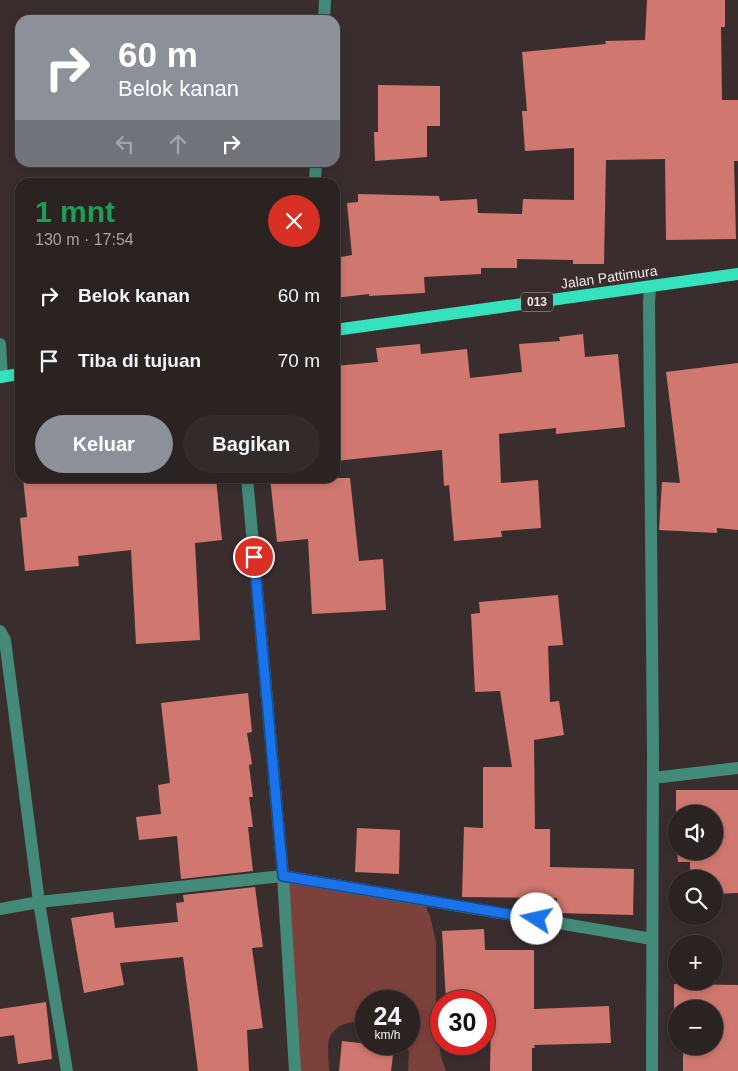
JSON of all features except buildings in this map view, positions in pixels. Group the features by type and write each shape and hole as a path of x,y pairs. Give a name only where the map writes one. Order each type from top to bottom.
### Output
{"main road":[{"name":"Jalan Pattimura","path":"340,329 738,274"},
{"path":"1,377 15,375"}],"street":[{"path":"324,15 325,0"},
{"path":"650,286 653,778 652,1071"},
{"path":"0,344 1,377"},
{"path":"247,483 283,876 295,1071"},
{"path":"0,631 5,640 39,902 67,1071"},
{"path":"653,778 738,768"},
{"path":"0,909 39,902 283,876 652,939"}],"shaded area":[{"path":"283,876 422,899 430,916 436,942 436,990 430,990 430,1055 441,1055 446,1071 408,1071 409,1055 420,1055 420,990 355,990 355,1022 344,1024 335,1029 328,1042 329,1071 295,1071"}],"route":[{"path":"254,557 283,876 537,919"}]}
